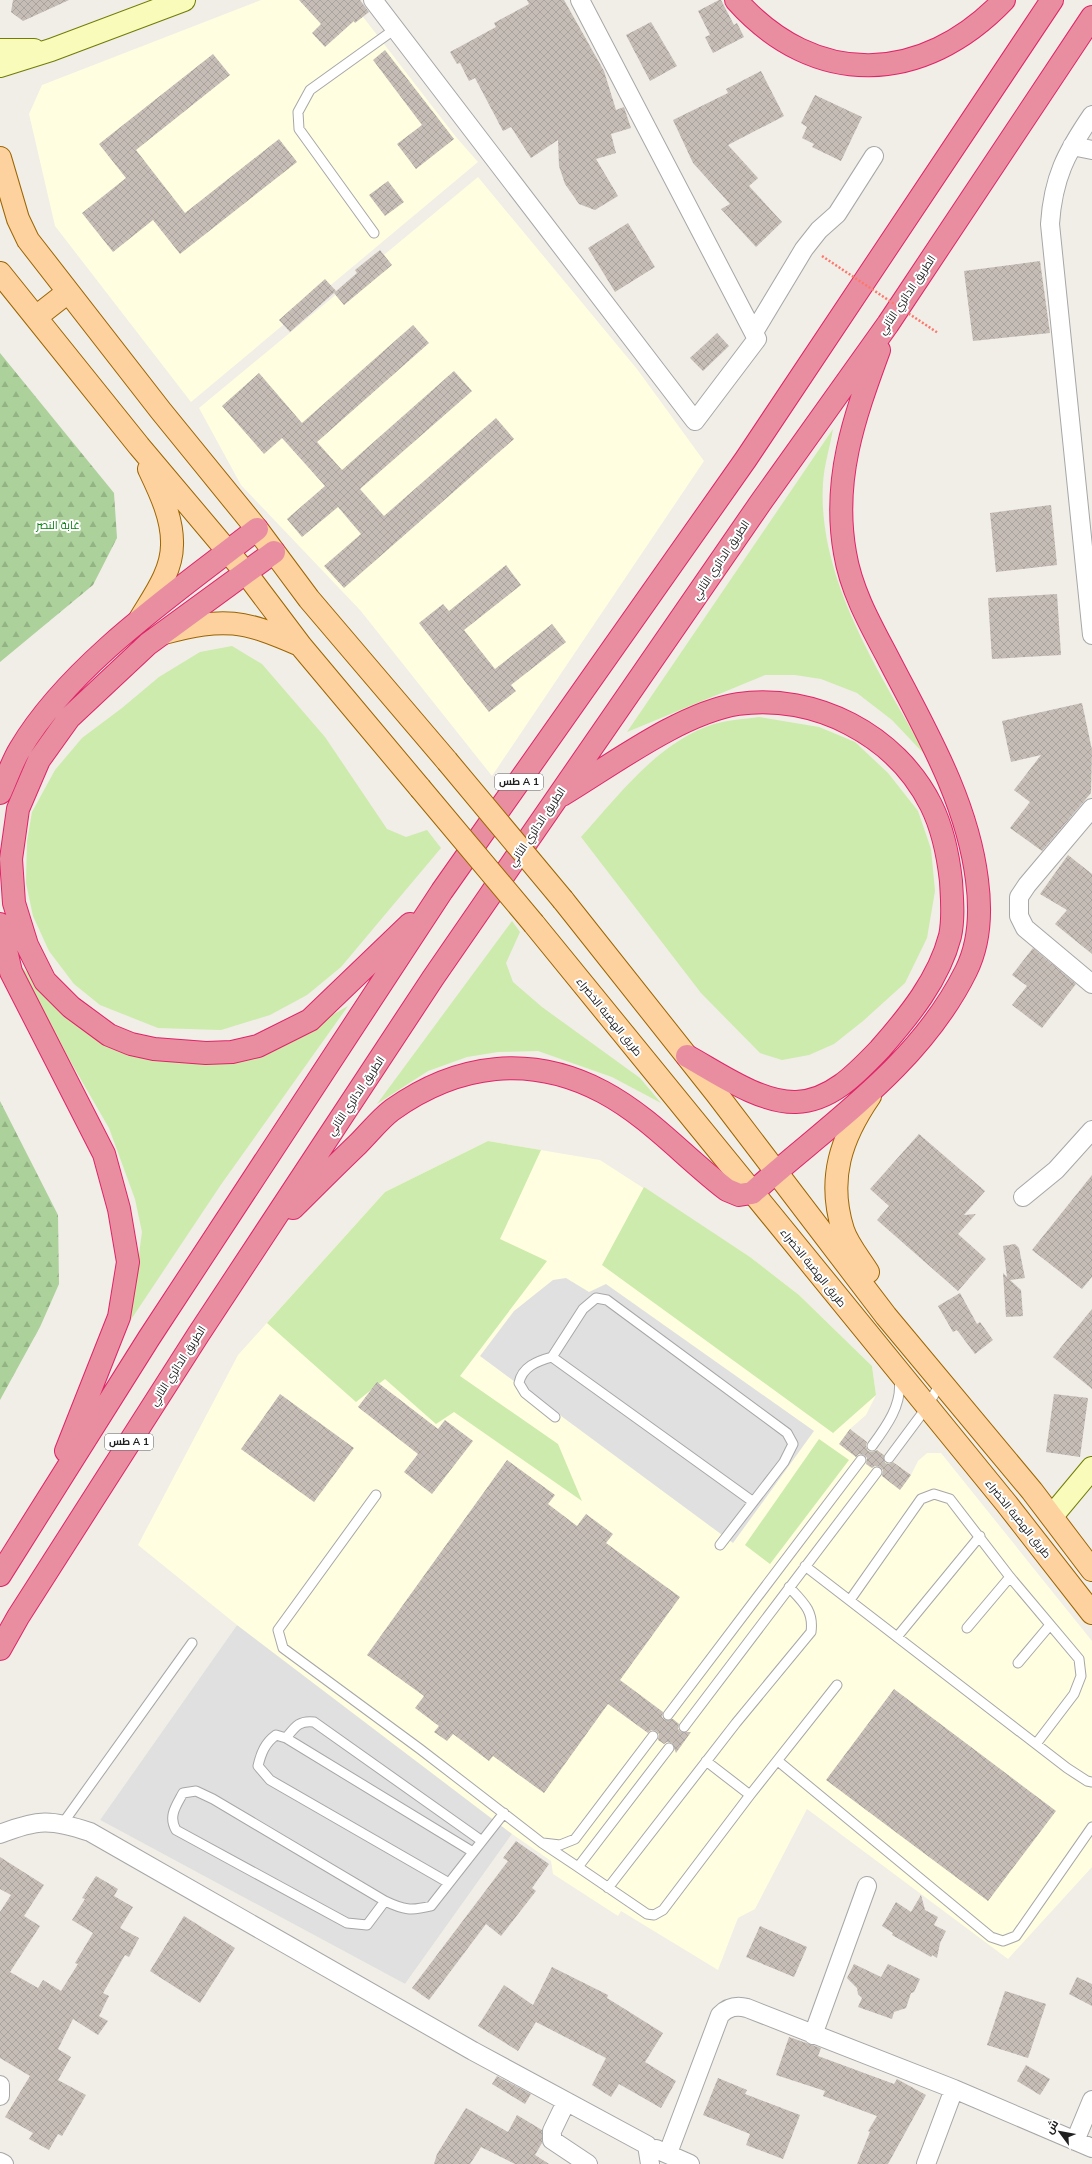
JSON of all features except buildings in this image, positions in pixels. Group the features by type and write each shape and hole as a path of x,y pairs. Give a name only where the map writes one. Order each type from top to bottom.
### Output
{"highway":[{"path":"736,0 752,18 777,38 806,54 825,60 865,66 913,60 942,48 970,32 1004,0"},
{"name":"طس A 1","path":"0,1575 154,1332 442,891 746,459 1052,0"},
{"name":"الطريق الدائري الثاني","path":"0,1649 121,1455 433,978 761,502 888,324 1092,17"},
{"path":"262,1238 391,1111 429,1086 472,1072 517,1068 562,1075 603,1092 658,1130 727,1190 739,1195 752,1193 874,1090 908,1054 938,1016 957,987 971,957 980,913 976,870 970,836 947,772 858,599 845,555 839,512 848,446 865,388 888,324"},
{"path":"0,793 20,749 52,704 92,663 136,625 227,551 257,529"},
{"path":"274,552 148,644 68,718 39,760 18,809 11,859 14,903 27,945 45,980 71,1007 109,1035 131,1044 154,1049 206,1053 232,1052 258,1046 310,1020 442,891"},
{"path":"555,800 672,728 707,713 730,706 768,703 813,709 835,716 860,729 883,745 899,761 919,785 931,804 941,828 948,854 952,909 950,935 938,968 929,985 903,1022 868,1062 835,1091 813,1100 781,1102 752,1092 687,1056"},
{"path":"0,924 11,972 104,1154 118,1209 128,1262 119,1317 47,1500"}],"main road":[{"path":"0,66 51,50 184,0"},
{"path":"0,50 51,50"},
{"path":"0,158 22,229 28,240 68,292 161,411 257,529 309,599 563,900 687,1056 886,1316 1052,1516 1092,1570"},
{"path":"0,273 139,446 168,516 172,546 158,589 136,625"},
{"path":"36,317 68,292"},
{"name":"طريق الهضبة الخضراء","path":"139,446 246,573 301,646 534,924 897,1372 1006,1503 1092,1613"},
{"path":"164,633 198,624 235,622 256,628 301,646"},
{"path":"874,1090 856,1116 843,1144 837,1172 837,1196 843,1229 911,1346"},
{"path":"1052,1516 1092,1468"}],"street":[{"path":"373,0 695,421 757,338 580,0"},
{"path":"1092,116 1072,146 1054,188 1050,224 1092,636"},
{"path":"1072,146 1092,150"},
{"path":"754,332 804,249 819,230 837,214 874,156"},
{"path":"1092,808 1027,885 1018,903 1019,916 1025,928 1092,984"},
{"path":"1023,1197 1056,1170 1092,1130"},
{"path":"0,1834 30,1824 47,1821 63,1823 90,1832 468,2048 647,2145 690,2164"},
{"path":"813,2035 867,1886"},
{"path":"668,2153 720,2015 726,2009 736,2006 747,2008 954,2089 1092,2148"},
{"path":"0,2085 0,2096"},
{"path":"926,2164 954,2089"},
{"path":"1075,2141 1092,2100"},
{"path":"566,2102 552,2131 552,2140 588,2164"},
{"path":"647,2145 650,2164"},
{"path":"0,2162 4,2164"}],"lane":[{"path":"374,233 299,129 298,112 310,90 395,29"},
{"path":"555,1417 525,1393 519,1384 521,1374 535,1362 552,1357 584,1309 596,1298 608,1300 787,1433 793,1444 784,1462 752,1501 720,1545"},
{"path":"552,1357 568,1366 752,1501"},
{"path":"872,1446 884,1430 898,1401 900,1387 897,1372"},
{"path":"889,1458 942,1382"},
{"path":"668,1715 860,1460"},
{"path":"684,1727 877,1472"},
{"path":"850,1600 921,1499 934,1494 950,1499 980,1536 1010,1577 1079,1659 1081,1676 1074,1694 1036,1744"},
{"path":"376,1495 278,1630 283,1648 542,1843 647,1914 654,1915 663,1910 750,1794 778,1761 837,1685"},
{"path":"897,1637 980,1536"},
{"path":"805,1566 1036,1744 1087,1781 1092,1782"},
{"path":"967,1628 1010,1577"},
{"path":"608,1888 706,1761 811,1632 813,1620 808,1608 790,1587"},
{"path":"1018,1663 1050,1625"},
{"path":"63,1823 192,1643"},
{"path":"286,1738 299,1723 307,1721 314,1722 482,1841"},
{"path":"449,1884 270,1780 258,1766 261,1755 268,1741 276,1735 286,1738 473,1852"},
{"path":"542,1843 560,1845 575,1839 653,1736"},
{"path":"578,1867 669,1748"},
{"path":"706,1761 750,1794"},
{"path":"778,1761 991,1937 1003,1941 1016,1936 1092,1827"},
{"path":"385,1901 366,1925 347,1923 176,1830 172,1822 173,1810 183,1794 196,1791 385,1901 402,1909 415,1910 431,1906 504,1813"}],"path":[{"path":"822,256 938,333"}],"shaded area":[{"path":"261,0 350,0 456,137 478,162 191,402 55,226 29,114 42,85"},
{"path":"478,177 637,369 704,461 492,776 360,610 241,485 199,408"},
{"path":"488,1141 600,1160 750,1257 799,1295 872,1366 876,1395 866,1415 850,1429 911,1475 918,1461 927,1453 941,1453 1092,1641 1092,1867 1008,1959 807,1809 755,1909 738,1918 718,1970 621,1911 618,1916 553,1874 551,1861 512,1834 405,1984 100,1820 237,1625 138,1545 238,1355 385,1192"},
{"path":"566,1278 589,1292 606,1284 814,1431 733,1543 480,1356 514,1311 553,1280"},
{"path":"237,1625 512,1834 405,1984 100,1820"}],"green space":[{"name":"غابة النصر","path":"0,353 114,493 117,538 93,585 0,662"},
{"path":"833,429 823,483 824,519 830,556 841,591 856,626 891,694 928,758 892,720 857,693 821,679 795,675 765,675 627,732"},
{"path":"232,646 262,664 325,737 387,829 406,837 427,830 441,848 341,967 307,995 270,1015 221,1030 158,1028 100,1005 74,984 49,951 33,916 26,883 27,841 32,812 55,770 82,738 122,708 159,677 200,652"},
{"path":"759,717 819,727 855,742 888,773 918,811 931,849 935,891 927,938 905,983 863,1021 834,1044 809,1055 782,1060 760,1053 701,993 581,837 641,772 675,743 694,732 714,724"},
{"path":"512,921 520,932 506,963 513,982 542,1007 640,1078 661,1103 612,1077 538,1051 498,1052 467,1057 428,1071 377,1104"},
{"path":"20,965 68,1015 132,1051 286,1041 348,1006 220,1186 130,1321 142,1232 135,1199 109,1128 69,1059"},
{"path":"0,1101 58,1215 59,1284 40,1327 0,1400"},
{"path":"488,1141 541,1150 500,1239 547,1261 460,1376 558,1444 582,1501 454,1412 436,1424 385,1379 356,1402 267,1323 385,1192"},
{"path":"644,1187 750,1257 799,1295 872,1366 876,1395 833,1433 602,1265"},
{"path":"819,1439 849,1460 770,1564 745,1545"}]}
